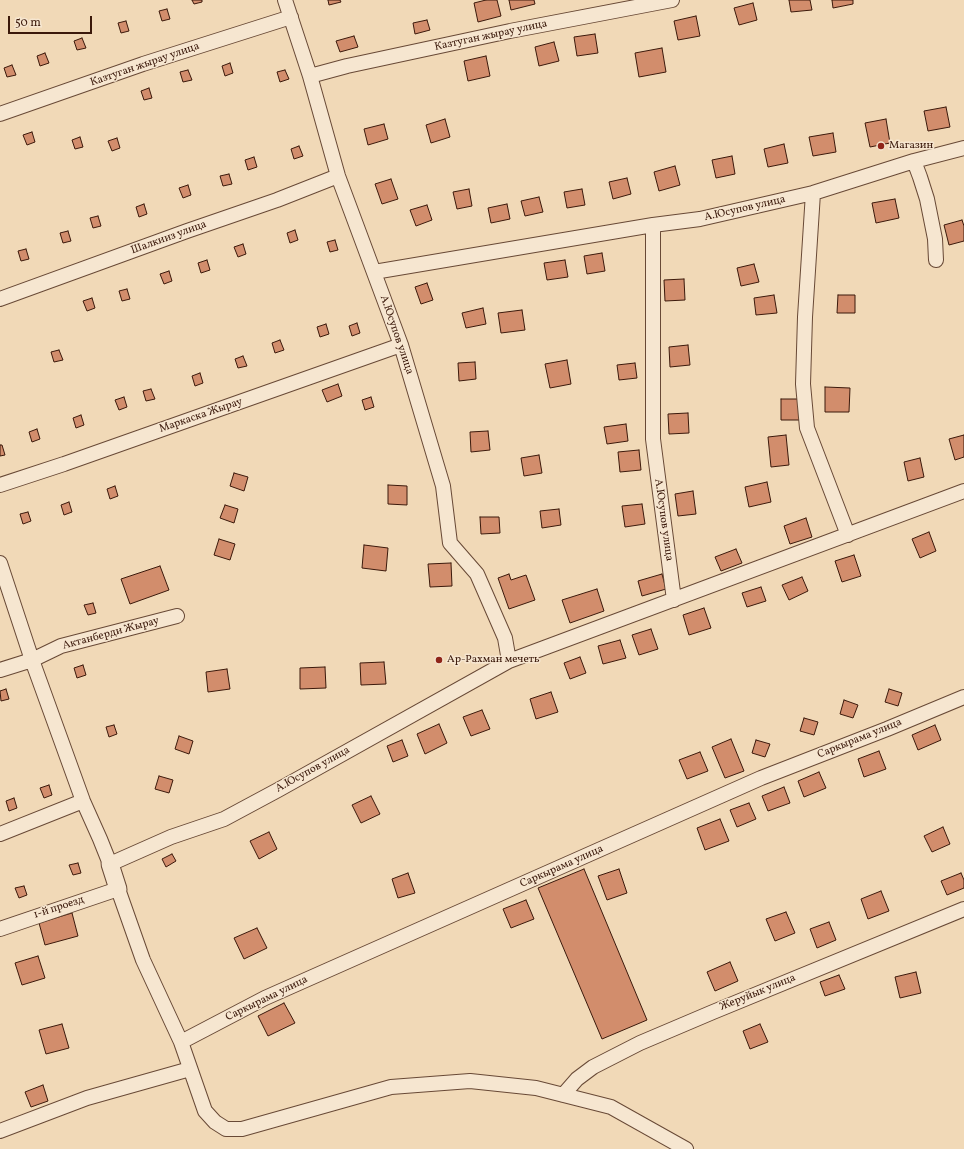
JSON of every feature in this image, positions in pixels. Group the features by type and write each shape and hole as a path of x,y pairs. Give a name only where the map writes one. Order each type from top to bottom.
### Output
{"street":[{"path":"285,0 310,76 338,176 374,272"},
{"name":"Казтуган жырау улица","path":"310,76 347,66 503,33 672,0"},
{"name":"Казтуган жырау улица","path":"0,114 143,64 291,16"},
{"name":"А.Юсупов улица","path":"509,661 505,638 477,574 450,542 443,486 401,345 374,272 652,225 700,219 813,194 914,161 964,148"},
{"path":"914,161 927,199 935,239 936,260"},
{"name":"Шалкииз улица","path":"0,299 277,200 338,176"},
{"path":"813,194 805,317 803,384 807,428 848,535"},
{"name":"А.Юсупов улица","path":"652,225 654,370 653,439 674,600"},
{"name":"Маркаска Жырау","path":"0,485 64,464 401,345"},
{"name":"А.Юсупов улица","path":"110,864 171,837 224,819 509,661 964,491"},
{"path":"0,563 32,660 83,801 103,844 143,960 181,1042 205,1111 215,1122 226,1129 242,1129 391,1087 470,1081 536,1088 611,1107 686,1149"},
{"name":"Актанберди Жырау","path":"0,670 32,660 61,646 177,616"},
{"name":"Саркырама улица","path":"181,1042 265,998 754,781 964,697"},
{"path":"0,834 83,801"},
{"name":"1-й проезд","path":"0,929 118,889"},
{"name":"Жеруйык улица","path":"563,1095 577,1079 593,1067 640,1043 964,909"},
{"path":"0,1131 87,1098 190,1069"}],"building":[{"path":"192,0 202,0 202,2 194,4"},
{"path":"328,0 340,0 341,2 329,5"},
{"path":"486,0 497,0 501,16 478,22 474,3"},
{"path":"509,0 534,0 535,4 511,10"},
{"path":"789,0 810,0 812,10 791,12"},
{"path":"832,0 853,0 853,4 833,8"},
{"path":"753,3 757,20 739,25 734,8"},
{"path":"167,9 170,19 162,21 159,11"},
{"path":"696,16 700,36 678,40 674,21"},
{"path":"427,20 430,30 415,34 413,23"},
{"path":"126,21 129,31 121,33 118,23"},
{"path":"595,34 598,53 577,56 574,37"},
{"path":"354,36 358,47 340,52 336,41"},
{"path":"82,38 86,48 77,50 74,41"},
{"path":"554,42 559,61 539,66 535,47"},
{"path":"662,48 666,72 639,77 635,53"},
{"path":"45,53 49,63 40,66 37,56"},
{"path":"486,56 490,76 468,81 464,61"},
{"path":"230,63 233,73 225,76 222,66"},
{"path":"12,65 16,75 7,77 4,68"},
{"path":"188,70 192,80 183,82 180,72"},
{"path":"285,70 289,79 280,82 277,72"},
{"path":"149,88 152,98 144,100 141,91"},
{"path":"946,107 950,127 928,131 924,111"},
{"path":"445,119 450,137 431,143 426,125"},
{"path":"886,119 890,143 870,147 865,123"},
{"path":"384,124 388,139 368,145 364,129"},
{"path":"32,132 35,142 27,145 23,135"},
{"path":"833,133 836,152 813,156 809,137"},
{"path":"80,137 83,147 75,149 72,140"},
{"path":"117,138 120,148 112,151 108,141"},
{"path":"784,144 788,163 768,167 764,149"},
{"path":"299,146 303,156 294,159 291,149"},
{"path":"732,156 735,174 716,178 712,160"},
{"path":"254,157 257,167 248,170 245,160"},
{"path":"675,166 680,185 659,191 654,172"},
{"path":"229,174 232,184 223,186 220,176"},
{"path":"627,178 631,194 613,199 609,182"},
{"path":"391,179 398,199 382,204 375,184"},
{"path":"188,185 191,195 183,198 179,188"},
{"path":"469,189 472,206 457,209 453,192"},
{"path":"582,189 585,205 567,208 564,192"},
{"path":"539,197 543,212 525,216 521,201"},
{"path":"895,199 899,218 876,223 872,203"},
{"path":"144,204 147,214 139,217 136,207"},
{"path":"507,204 510,219 491,223 488,208"},
{"path":"427,205 432,220 416,226 410,210"},
{"path":"98,216 101,226 93,228 90,218"},
{"path":"962,220 964,226 964,241 949,245 944,225"},
{"path":"295,230 298,240 290,243 287,233"},
{"path":"68,231 71,241 63,243 60,233"},
{"path":"335,240 338,250 330,252 327,242"},
{"path":"243,244 246,254 238,257 234,247"},
{"path":"26,249 29,259 21,261 18,251"},
{"path":"602,253 605,271 587,274 584,256"},
{"path":"207,260 210,270 201,273 198,263"},
{"path":"565,260 568,277 547,280 544,263"},
{"path":"754,264 759,282 741,286 737,268"},
{"path":"169,271 172,281 164,284 160,274"},
{"path":"684,279 685,300 665,301 664,280"},
{"path":"427,283 433,300 421,304 415,287"},
{"path":"127,289 130,299 122,301 119,291"},
{"path":"774,295 777,313 756,315 754,298"},
{"path":"838,295 855,295 855,313 837,313"},
{"path":"92,298 95,308 87,311 83,301"},
{"path":"483,308 486,324 466,328 462,313"},
{"path":"522,310 525,330 501,333 498,313"},
{"path":"357,323 360,333 352,336 349,326"},
{"path":"326,324 329,334 320,337 317,327"},
{"path":"280,340 284,350 275,353 272,343"},
{"path":"688,345 690,365 670,367 669,347"},
{"path":"59,350 63,360 54,362 51,352"},
{"path":"243,356 247,366 238,368 235,359"},
{"path":"567,360 571,384 550,388 545,364"},
{"path":"475,362 476,379 459,381 458,363"},
{"path":"635,363 637,378 619,380 617,365"},
{"path":"200,373 203,383 195,386 192,376"},
{"path":"338,384 342,396 327,402 322,390"},
{"path":"825,387 850,388 849,412 825,412"},
{"path":"151,389 155,399 146,401 143,391"},
{"path":"124,397 127,407 119,410 115,400"},
{"path":"371,397 374,407 365,410 362,400"},
{"path":"781,399 803,399 802,420 781,420"},
{"path":"688,413 689,433 669,434 668,414"},
{"path":"81,415 84,425 76,428 73,418"},
{"path":"626,424 628,441 607,444 604,427"},
{"path":"37,429 40,439 32,442 29,432"},
{"path":"488,431 490,450 471,452 470,432"},
{"path":"786,435 789,465 771,467 768,437"},
{"path":"964,435 964,457 955,460 949,439"},
{"path":"0,445 2,445 5,455 0,456"},
{"path":"639,450 641,470 620,472 618,452"},
{"path":"539,455 542,473 524,476 521,458"},
{"path":"920,458 924,477 908,481 904,462"},
{"path":"234,473 248,477 244,491 230,486"},
{"path":"767,482 771,502 749,507 745,487"},
{"path":"388,485 407,486 407,505 388,504"},
{"path":"115,486 118,496 110,499 107,489"},
{"path":"693,491 696,514 678,516 675,494"},
{"path":"69,502 72,512 64,515 61,505"},
{"path":"642,504 645,524 625,527 622,506"},
{"path":"225,505 238,509 234,523 220,518"},
{"path":"559,509 561,525 542,528 540,511"},
{"path":"28,512 31,521 23,524 20,514"},
{"path":"480,517 499,517 500,533 481,534"},
{"path":"806,518 812,537 790,544 784,526"},
{"path":"929,532 936,551 920,558 912,539"},
{"path":"219,539 235,544 230,560 214,555"},
{"path":"364,545 388,548 386,571 362,568"},
{"path":"736,549 742,563 721,571 715,557"},
{"path":"854,555 861,576 842,582 835,561"},
{"path":"451,563 452,586 430,587 428,564"},
{"path":"160,566 169,590 130,604 121,579"},
{"path":"509,574 511,580 526,575 535,600 509,609 498,578"},
{"path":"662,574 666,589 642,596 638,581"},
{"path":"802,577 808,591 789,600 782,585"},
{"path":"761,587 766,601 747,607 742,593"},
{"path":"597,589 604,611 570,623 562,600"},
{"path":"93,603 96,613 88,615 84,605"},
{"path":"704,608 711,628 689,635 683,615"},
{"path":"651,629 658,649 639,655 632,635"},
{"path":"620,640 626,658 603,664 598,646"},
{"path":"580,657 586,673 570,679 564,663"},
{"path":"384,662 386,684 361,685 360,663"},
{"path":"83,665 86,675 77,678 74,668"},
{"path":"325,667 326,688 300,689 300,668"},
{"path":"227,669 230,689 208,692 206,672"},
{"path":"6,689 9,699 1,701 0,691"},
{"path":"889,689 902,693 898,706 885,702"},
{"path":"551,692 558,712 536,719 530,699"},
{"path":"844,700 858,705 853,718 840,714"},
{"path":"482,710 490,729 471,736 463,717"},
{"path":"804,718 818,722 814,735 800,731"},
{"path":"439,724 447,743 425,754 417,734"},
{"path":"114,725 117,734 109,737 106,727"},
{"path":"935,725 941,740 918,750 912,735"},
{"path":"179,736 193,741 189,754 175,749"},
{"path":"731,739 744,771 725,778 712,747"},
{"path":"402,740 408,756 393,762 387,746"},
{"path":"756,740 770,744 765,757 752,753"},
{"path":"879,751 886,769 864,777 858,759"},
{"path":"700,752 708,771 687,779 679,760"},
{"path":"819,772 826,788 804,797 798,781"},
{"path":"159,776 173,780 169,793 155,789"},
{"path":"49,785 52,795 44,798 40,788"},
{"path":"784,787 790,803 768,811 762,796"},
{"path":"371,796 380,814 361,823 352,805"},
{"path":"14,798 17,808 9,811 6,801"},
{"path":"749,803 756,819 737,827 730,810"},
{"path":"720,819 729,841 705,850 697,828"},
{"path":"943,827 950,844 932,852 924,836"},
{"path":"269,832 277,849 259,859 250,841"},
{"path":"172,854 176,861 166,867 162,859"},
{"path":"78,863 81,873 73,875 69,865"},
{"path":"584,869 647,1020 602,1039 538,888"},
{"path":"619,869 627,893 607,900 598,876"},
{"path":"408,873 415,893 398,898 392,879"},
{"path":"961,873 964,880 964,888 947,895 941,881"},
{"path":"24,886 27,895 19,898 15,888"},
{"path":"881,891 889,911 868,919 861,899"},
{"path":"526,900 534,919 511,928 503,909"},
{"path":"786,912 795,933 775,941 766,919"},
{"path":"72,913 78,936 45,945 39,923"},
{"path":"829,922 836,940 817,948 810,929"},
{"path":"257,928 267,948 244,959 234,938"},
{"path":"38,956 45,978 22,985 15,963"},
{"path":"730,962 738,981 715,991 707,972"},
{"path":"916,972 921,993 900,998 895,977"},
{"path":"839,975 845,989 825,996 820,982"},
{"path":"284,1003 295,1023 268,1036 258,1016"},
{"path":"62,1024 69,1048 46,1054 39,1030"},
{"path":"760,1024 768,1042 750,1049 743,1031"},
{"path":"43,1085 48,1101 31,1107 25,1092"}],"place":[{"name":"Магазин","path":"881,146"},
{"name":"Ар-Рахман мечеть","path":"439,660"}]}
